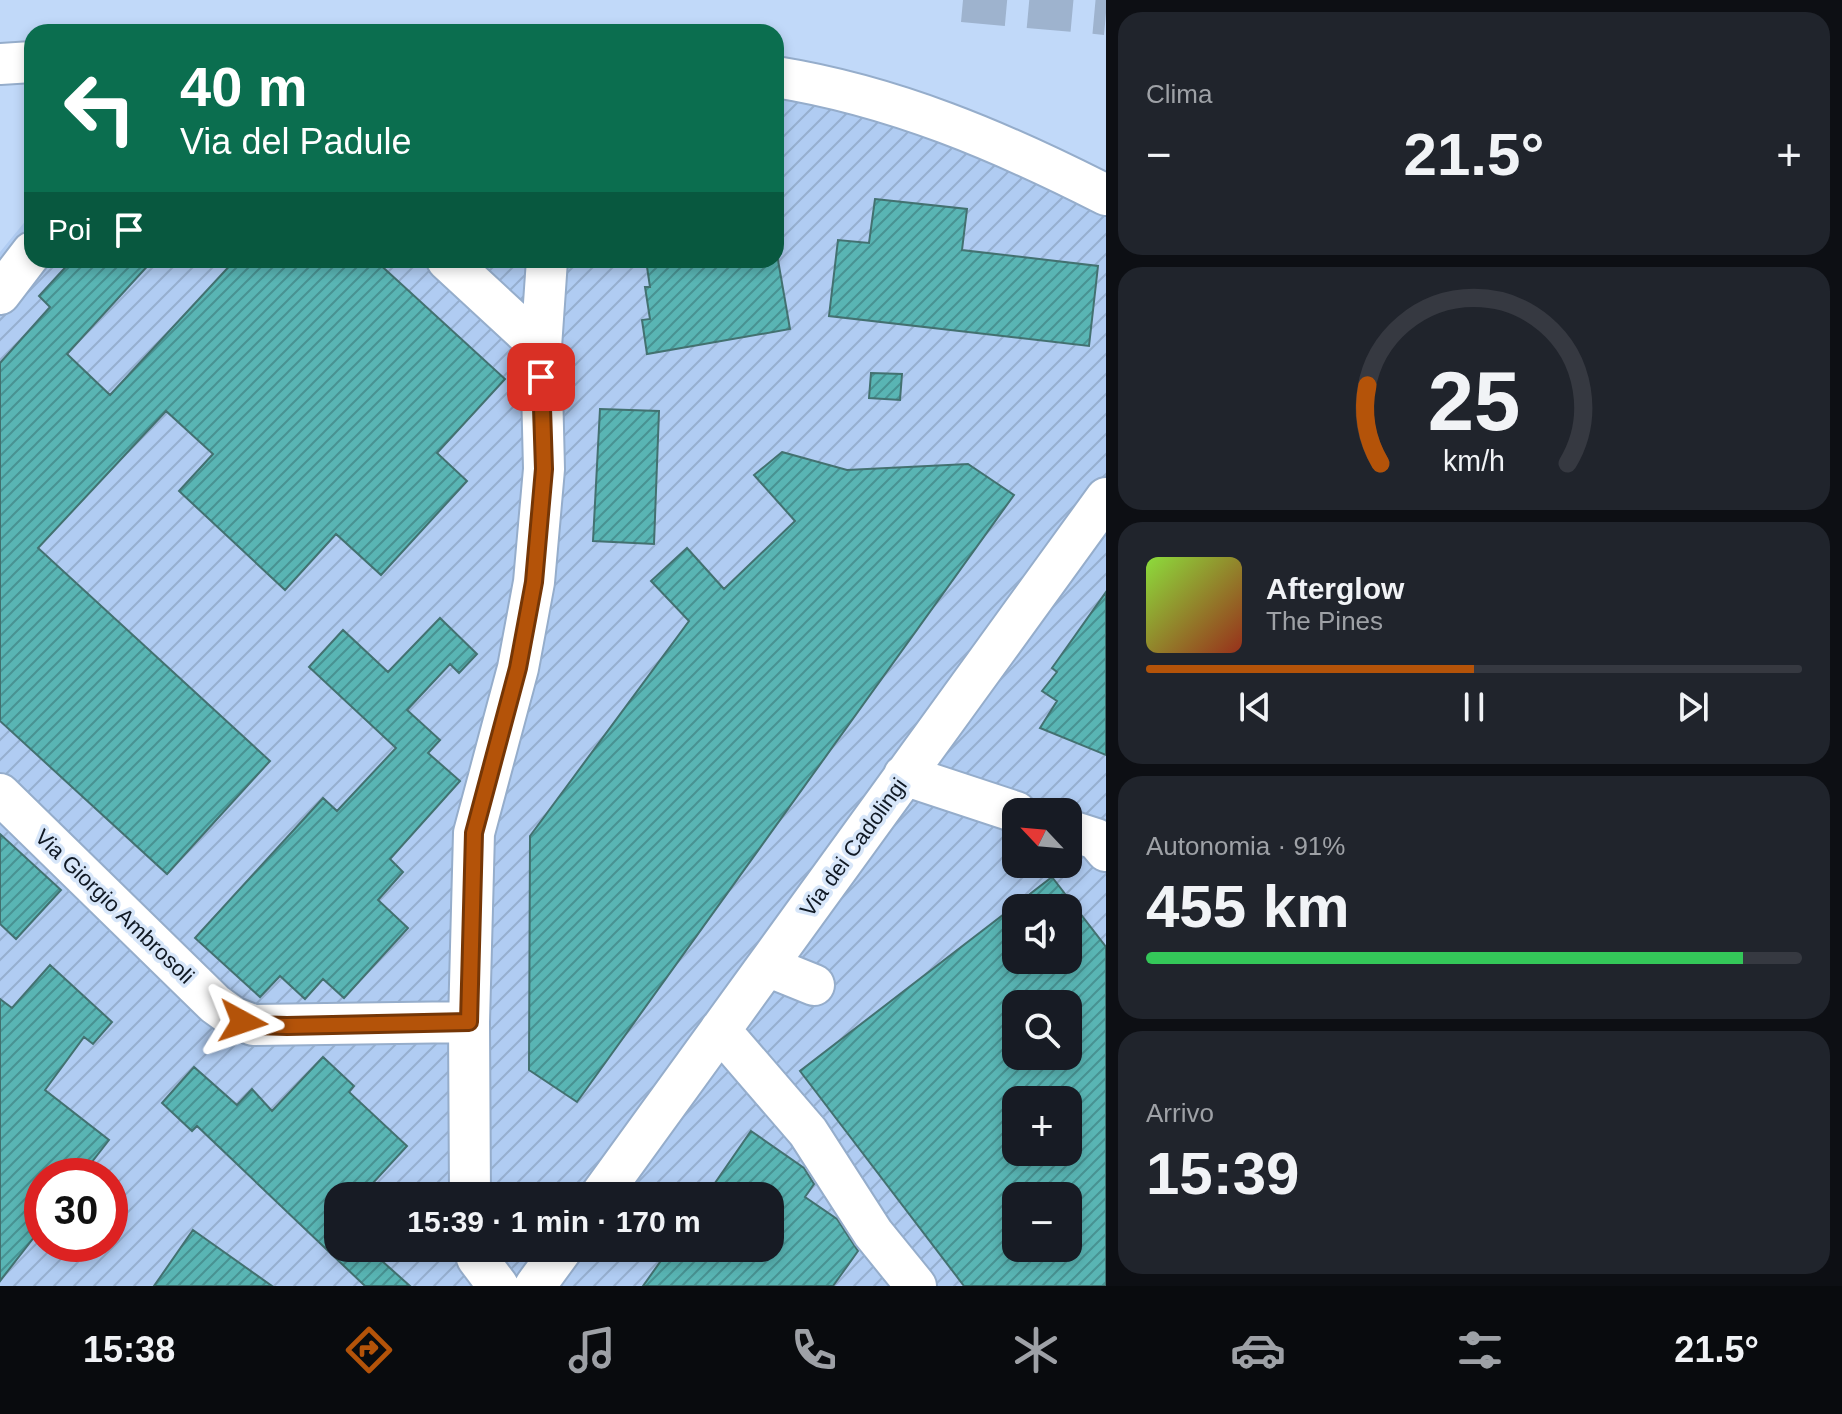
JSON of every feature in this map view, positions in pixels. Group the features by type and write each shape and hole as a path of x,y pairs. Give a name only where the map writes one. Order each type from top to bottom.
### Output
{"street":[{"path":"0,64 24,62"},
{"path":"784,79 844,90 924,114 1022,152 1106,195"},
{"path":"0,294 24,262"},
{"path":"456,268 541,347"},
{"path":"470,1182 469,1022 474,833 518,668 534,582 544,469 541,347 546,268"},
{"name":"Via dei Cadolingi","path":"610,1182 1106,498"},
{"path":"904,775 1002,807"},
{"name":"Via Giorgio Ambrosoli","path":"0,794 215,1004 243,1022 287,1026 469,1022"},
{"path":"1082,834 1096,839 1106,851"},
{"path":"767,966 814,985"},
{"path":"720,1030 808,1132 873,1233 916,1286"},
{"path":"480,1262 498,1286"},
{"path":"535,1286 553,1262"}],"shaded area":[{"path":"784,80 1106,195 1106,1286 0,1286 0,252 24,223 24,268 784,268"}],"building":[{"path":"875,199 967,209 962,250 1098,266 1089,346 829,316 838,240 869,243"},
{"path":"65,268 146,268 67,354 110,395 228,268 384,268 505,379 437,453 467,481 381,575 336,534 285,590 179,491 213,454 166,411 38,548 270,761 167,874 0,721 0,363 50,307 39,296"},
{"path":"647,268 779,268 790,329 647,354 642,320 650,319 645,287 650,287"},
{"path":"871,373 902,374 900,400 869,398"},
{"path":"600,409 659,411 654,544 593,541"},
{"path":"782,452 847,470 968,464 1014,495 577,1102 529,1070 530,836 689,621 651,581 687,548 724,589 795,521 754,475"},
{"path":"1106,592 1106,755 1040,728 1057,701 1042,691 1057,672 1052,668"},
{"path":"440,618 477,654 459,673 450,664 407,710 440,740 428,753 460,781 390,859 403,872 378,900 408,928 344,998 323,979 305,999 280,976 260,997 195,938 323,798 337,811 396,748 309,667 343,630 388,672"},
{"path":"0,834 61,890 16,939 0,924"},
{"path":"1051,878 1065,894 1030,894"},
{"path":"1002,915 1002,974 1082,974 1082,916 1106,947 1106,1286 964,1286 800,1071"},
{"path":"50,965 112,1022 93,1044 84,1037 45,1090 109,1140 95,1158 24,1158 24,1250 0,1281 0,999 12,1008"},
{"path":"323,1057 354,1086 349,1092 407,1146 374,1182 324,1182 324,1247 197,1126 192,1131 162,1103 194,1067 237,1105 252,1089 272,1111"},
{"path":"751,1131 804,1168 814,1184 805,1197 837,1219 858,1251 833,1286 643,1286 660,1262 784,1262 784,1182 716,1182"},
{"path":"193,1230 272,1286 154,1286"},
{"path":"340,1262 383,1262 410,1286 365,1286"}],"tunnel":[{"path":"963,0 1106,13"}],"route":[{"path":"243,1022 287,1026 469,1022 474,833 518,668 534,582 544,469 541,377"}]}
